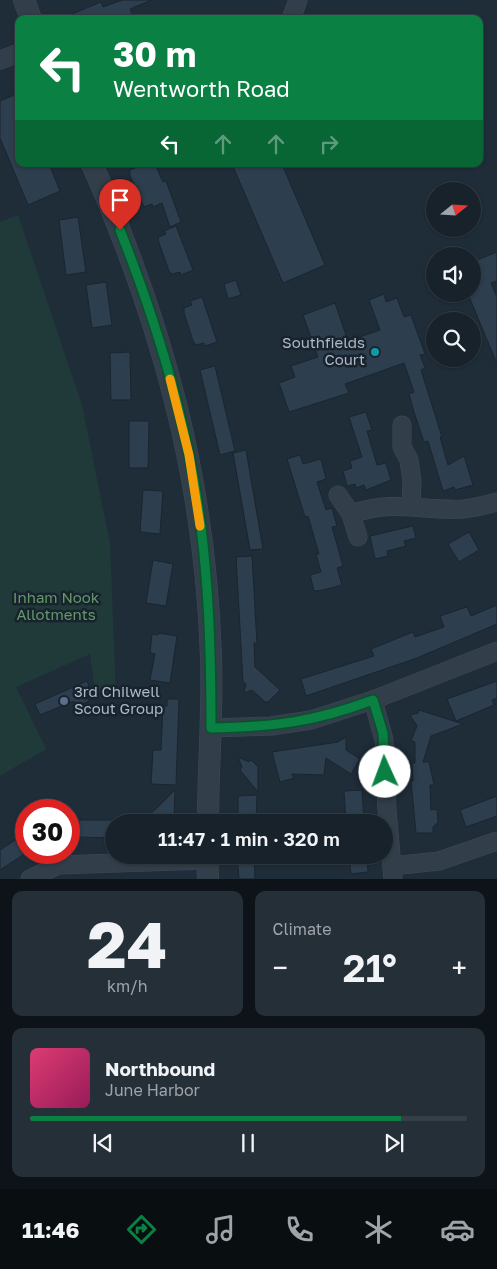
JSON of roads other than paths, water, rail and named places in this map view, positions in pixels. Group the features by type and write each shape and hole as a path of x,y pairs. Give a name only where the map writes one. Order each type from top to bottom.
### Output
{"street":[{"path":"24,0 30,15"},
{"path":"292,15 298,0"},
{"path":"0,60 15,54"},
{"path":"93,167 140,282 167,367 189,455 207,595 211,728 208,814"},
{"path":"402,425 402,447 409,460 412,481 411,505"},
{"path":"338,495 351,514 358,536"},
{"path":"351,514 370,507 411,505 460,509 497,502"},
{"path":"211,728 271,726 310,720 373,700 497,651"},
{"path":"373,700 384,740 393,872 439,861 497,841"},
{"path":"30,879 58,865 208,865"}],"place":[{"name":"Southfields Court","path":"375,352"},
{"name":"3rd Chilwell Scout Group","path":"64,701"}],"park label":[{"name":"Inham Nook Allotments","path":"56,606"}]}
